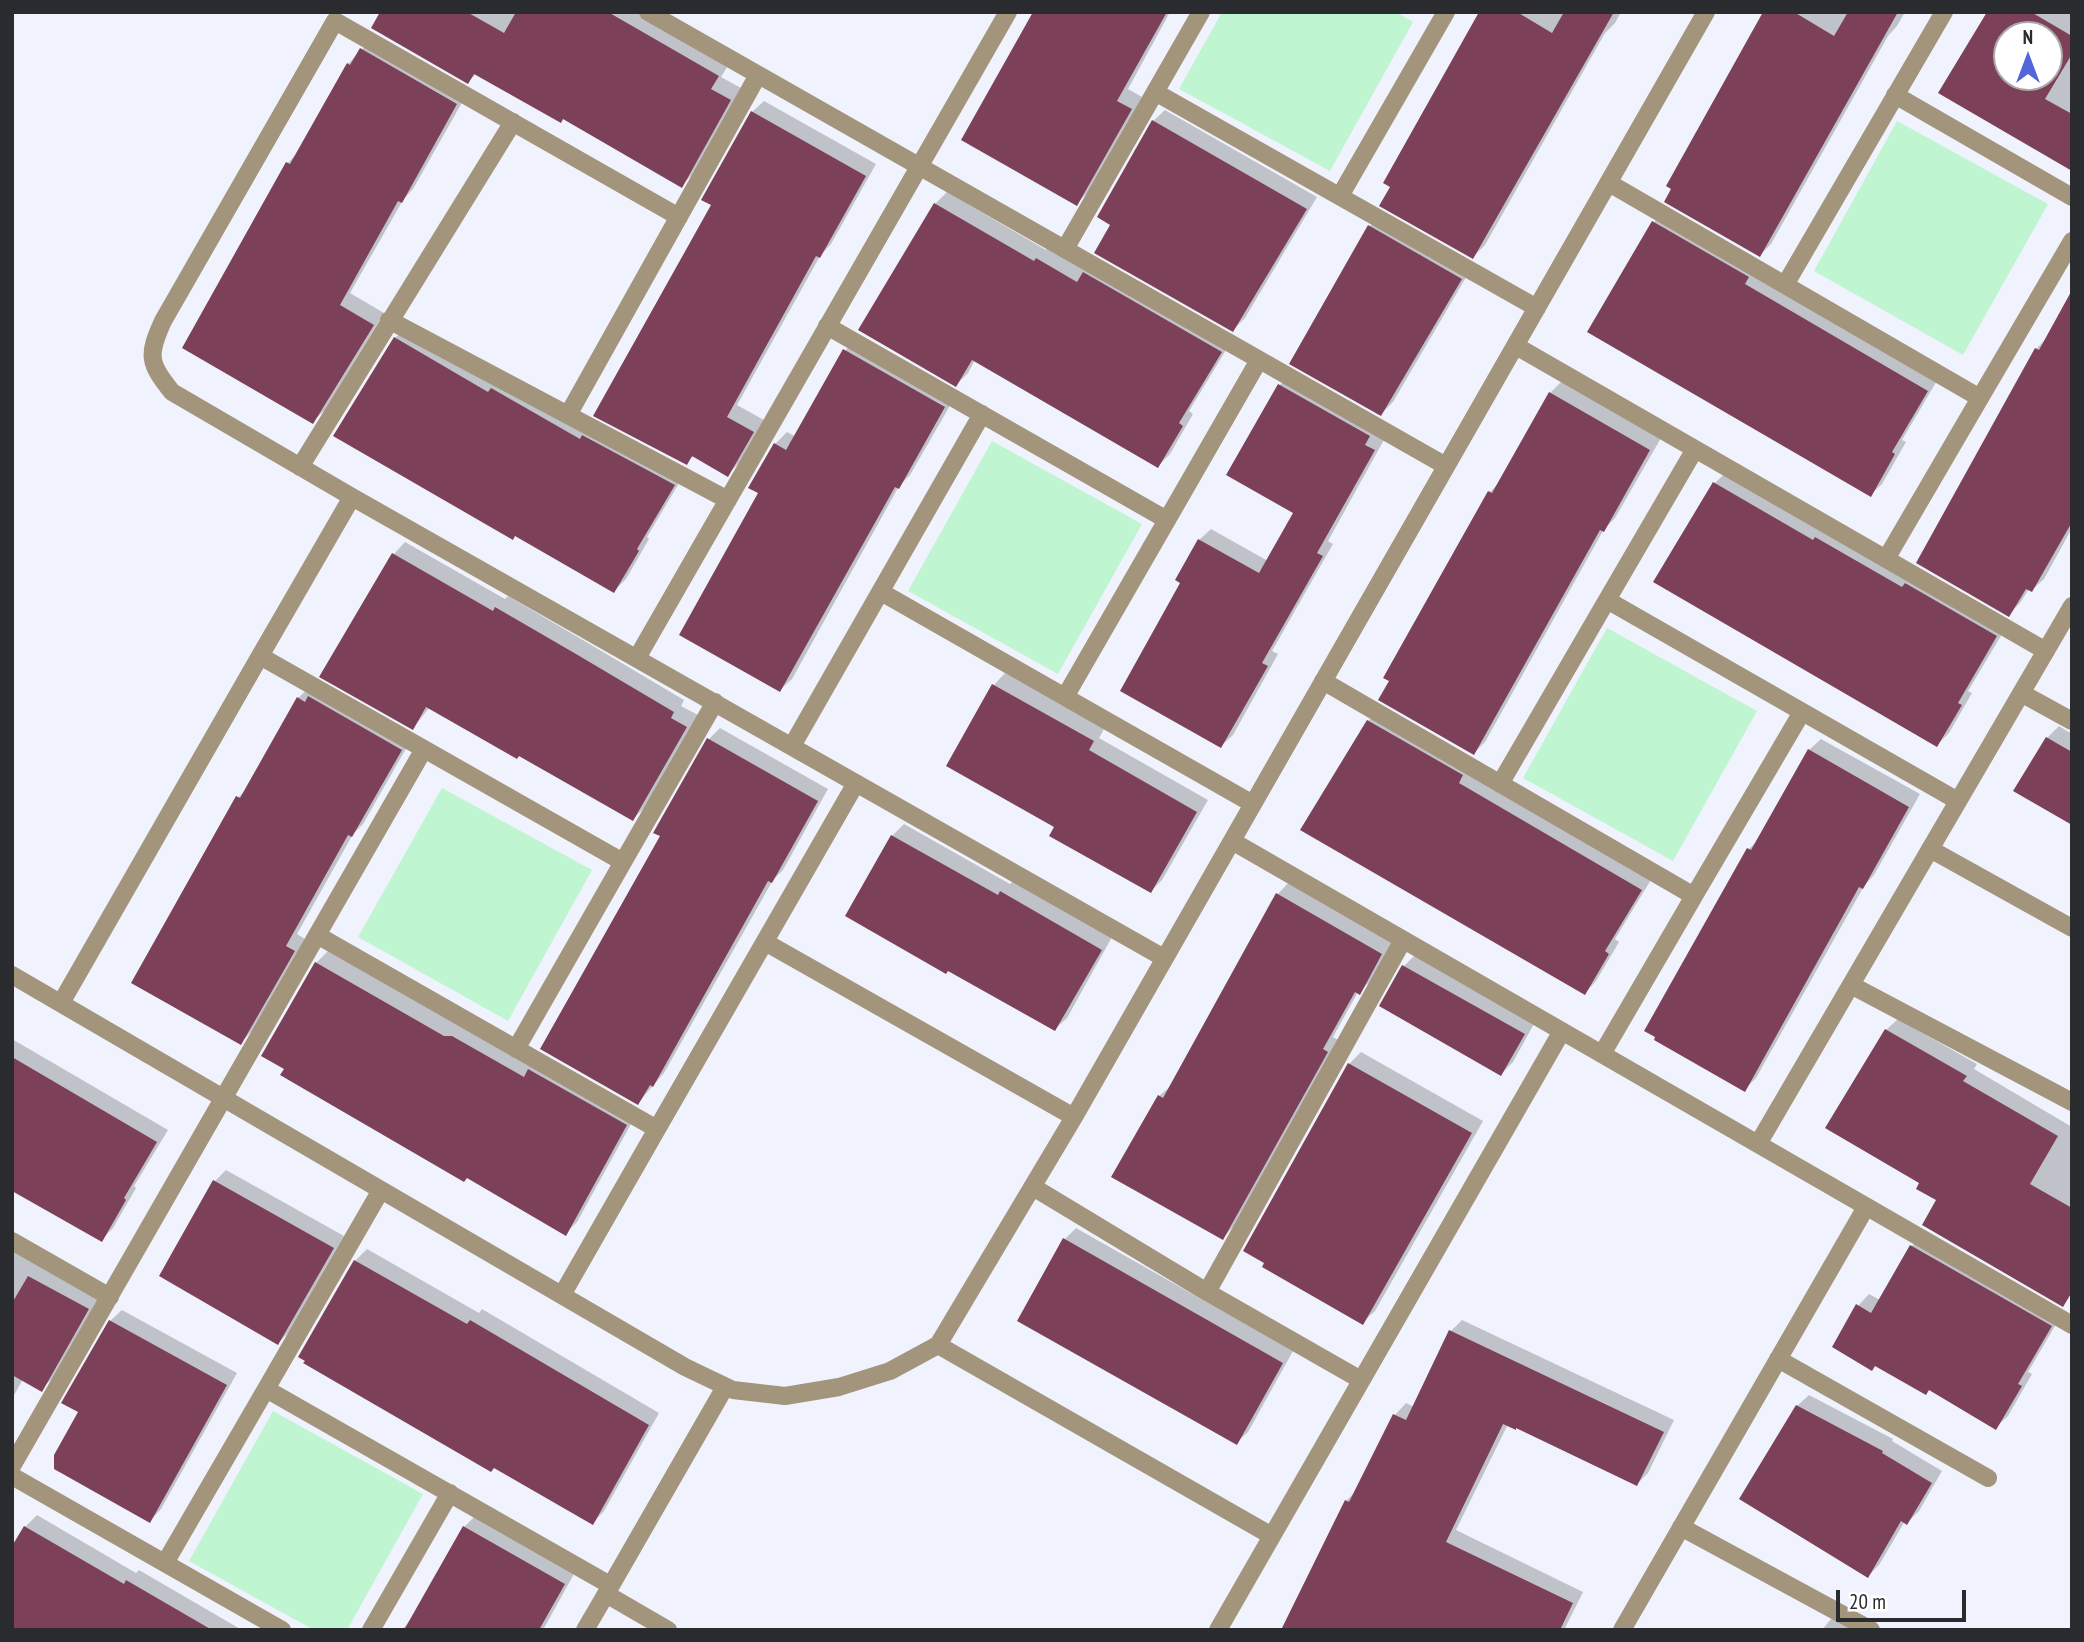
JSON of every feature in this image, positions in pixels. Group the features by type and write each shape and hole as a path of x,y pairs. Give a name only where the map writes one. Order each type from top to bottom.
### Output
{"street":[{"path":"648,12 1447,466"},
{"path":"637,659 1008,12"},
{"path":"1065,249 1200,12"},
{"path":"1340,196 1446,12"},
{"path":"12,975 685,1367 724,1387 785,1396 839,1387 890,1371 938,1345 1074,1117 1706,12"},
{"path":"1785,285 1944,12"},
{"path":"679,217 338,17 163,321 153,342 154,369 172,392 300,467 1164,958"},
{"path":"568,415 758,75"},
{"path":"1155,92 1538,308"},
{"path":"1895,95 2072,197"},
{"path":"300,467 513,122"},
{"path":"1609,184 1980,398"},
{"path":"1886,559 2072,241"},
{"path":"389,320 728,500"},
{"path":"827,327 1167,520"},
{"path":"1516,346 2046,651"},
{"path":"1065,696 1259,360"},
{"path":"792,746 982,414"},
{"path":"1500,783 1695,449"},
{"path":"61,1003 352,497"},
{"path":"881,592 1253,804"},
{"path":"1607,600 1958,802"},
{"path":"1758,1144 2072,606"},
{"path":"260,656 623,862"},
{"path":"1323,681 1694,896"},
{"path":"2021,693 2072,721"},
{"path":"516,1049 715,702"},
{"path":"1602,1054 1802,712"},
{"path":"12,1466 424,749"},
{"path":"562,1295 856,783"},
{"path":"1232,841 2072,1325"},
{"path":"1930,849 2072,928"},
{"path":"317,935 657,1129"},
{"path":"1207,1292 1403,940"},
{"path":"765,942 1074,1117"},
{"path":"1851,985 2072,1102"},
{"path":"1218,1630 1562,1031"},
{"path":"1033,1187 1207,1292 1362,1380"},
{"path":"165,1563 380,1189"},
{"path":"1622,1630 1866,1207"},
{"path":"12,1241 110,1297"},
{"path":"938,1345 1272,1536"},
{"path":"1778,1359 1988,1478"},
{"path":"585,1630 724,1387"},
{"path":"266,1389 450,1493 668,1630"},
{"path":"12,1476 282,1630"},
{"path":"371,1630 450,1493"},
{"path":"1681,1527 1871,1630"}],"green space":[{"path":"1222,12 1396,12 1413,22 1330,171 1179,89"},
{"path":"1897,121 2048,204 1963,355 1814,271"},
{"path":"992,441 1142,524 1058,674 908,591"},
{"path":"1607,628 1757,711 1673,861 1523,778"},
{"path":"442,788 592,870 508,1021 358,937"},
{"path":"273,1411 423,1494 347,1630 314,1630 189,1561"}],"building":[{"path":"380,12 467,12 504,33 516,12 608,12 719,76 711,89 731,100 682,188 563,119 561,123 474,74 468,84 371,28"},
{"path":"1033,12 1167,12 1117,101 1132,109 1077,206 961,140"},
{"path":"1479,12 1517,12 1552,33 1564,12 1614,12 1473,259 1379,206 1390,187 1383,183"},
{"path":"1763,12 1794,12 1834,36 1848,12 1898,12 1760,257 1664,202 1671,189 1666,186"},
{"path":"1987,12 2031,12 2046,21 1993,21 1993,91 2050,91 2045,99 2072,114 2072,171 1938,93"},
{"path":"2063,31 2072,36 2072,54 2063,69"},
{"path":"360,48 457,104 402,203 398,201 340,305 374,325 313,424 182,348 286,162 290,164 347,63 350,65"},
{"path":"751,111 866,176 820,258 816,256 727,417 754,432 728,477 692,456 687,465 593,416 711,205 701,200"},
{"path":"1152,120 1307,209 1233,332 1094,253 1110,225 1097,217"},
{"path":"934,203 1034,261 1036,258 1077,282 1083,272 1222,352 1179,423 1183,426 1158,468 972,360 956,387 858,330"},
{"path":"1652,221 1749,277 1745,284 1928,391 1892,452 1895,454 1871,497 1587,332"},
{"path":"1368,225 1462,279 1381,416 1289,364"},
{"path":"2072,290 2072,522 2032,592 2026,589 2009,617 1916,563 2035,348 2039,350"},
{"path":"394,337 488,392 491,388 580,439 582,435 675,485 614,593 515,536 513,540 333,436"},
{"path":"843,349 945,407 899,489 895,487 780,692 679,635 758,493 748,488 774,443 786,450"},
{"path":"1278,384 1370,436 1365,445 1375,450 1317,553 1323,556 1262,663 1268,666 1221,748 1120,691 1180,583 1175,580 1198,539 1259,573 1293,513 1226,475"},
{"path":"1549,392 1650,450 1604,532 1600,530 1474,755 1378,700 1389,681 1383,678 1488,491 1492,493"},
{"path":"1713,482 1813,540 1815,537 1902,587 1905,583 1997,636 1958,703 1962,705 1937,747 1653,582"},
{"path":"392,553 493,611 495,607 674,712 671,718 687,727 633,821 426,707 413,730 319,677"},
{"path":"992,684 1094,741 1089,750 1197,812 1151,893 1049,836 1054,827 946,766"},
{"path":"308,696 402,750 352,837 348,835 286,946 295,951 241,1045 131,983 236,796 240,798 297,697 305,702"},
{"path":"1367,720 1463,775 1459,783 1642,890 1605,951 1609,954 1585,995 1300,830"},
{"path":"2046,737 2072,752 2072,825 2013,791"},
{"path":"707,738 818,801 772,883 768,881 653,1087 650,1085 638,1105 540,1049 660,836 653,833"},
{"path":"1808,749 1909,807 1863,889 1859,887 1745,1092 1654,1040 1655,1037 1644,1031 1747,848 1751,850"},
{"path":"891,835 998,895 1000,891 1102,950 1055,1031 948,971 946,974 845,916"},
{"path":"1276,893 1382,954 1360,995 1355,992 1323,1049 1328,1052 1223,1240 1111,1177 1158,1095 1163,1098"},
{"path":"315,962 444,1036 452,1036 524,1077 528,1069 627,1125 566,1236 467,1178 464,1182 280,1075 284,1069 261,1056"},
{"path":"1402,965 1525,1034 1501,1076 1379,1006"},
{"path":"1885,1029 1967,1076 1963,1081 2058,1136 2030,1184 2072,1208 2072,1292 2063,1307 1922,1225 1936,1200 1916,1189 1919,1183 1825,1128"},
{"path":"12,1057 157,1142 102,1242 12,1191"},
{"path":"1348,1063 1472,1133 1363,1325 1262,1267 1264,1263 1243,1251"},
{"path":"213,1180 334,1248 278,1345 159,1276"},
{"path":"1063,1238 1283,1363 1237,1445 1017,1321"},
{"path":"1910,1245 2052,1326 2018,1384 2022,1386 1996,1430 1929,1390 1926,1395 1875,1366 1872,1371 1832,1347 1856,1304 1871,1313"},
{"path":"354,1260 467,1324 470,1320 649,1425 593,1525 494,1468 491,1472 303,1363 305,1361 298,1357"},
{"path":"28,1276 89,1309 42,1392 12,1375 12,1303"},
{"path":"109,1320 227,1385 150,1523 54,1469 54,1455 78,1412 61,1403"},
{"path":"1449,1330 1664,1432 1637,1486 1503,1424 1446,1542 1573,1603 1560,1630 1281,1630 1345,1500 1349,1502 1393,1414 1406,1420"},
{"path":"1796,1405 1883,1451 1882,1453 1932,1483 1907,1525 1901,1521 1868,1578 1739,1499"},
{"path":"24,1526 124,1584 126,1580 212,1630 12,1630 12,1546"},
{"path":"463,1526 565,1584 539,1630 404,1630"}]}
